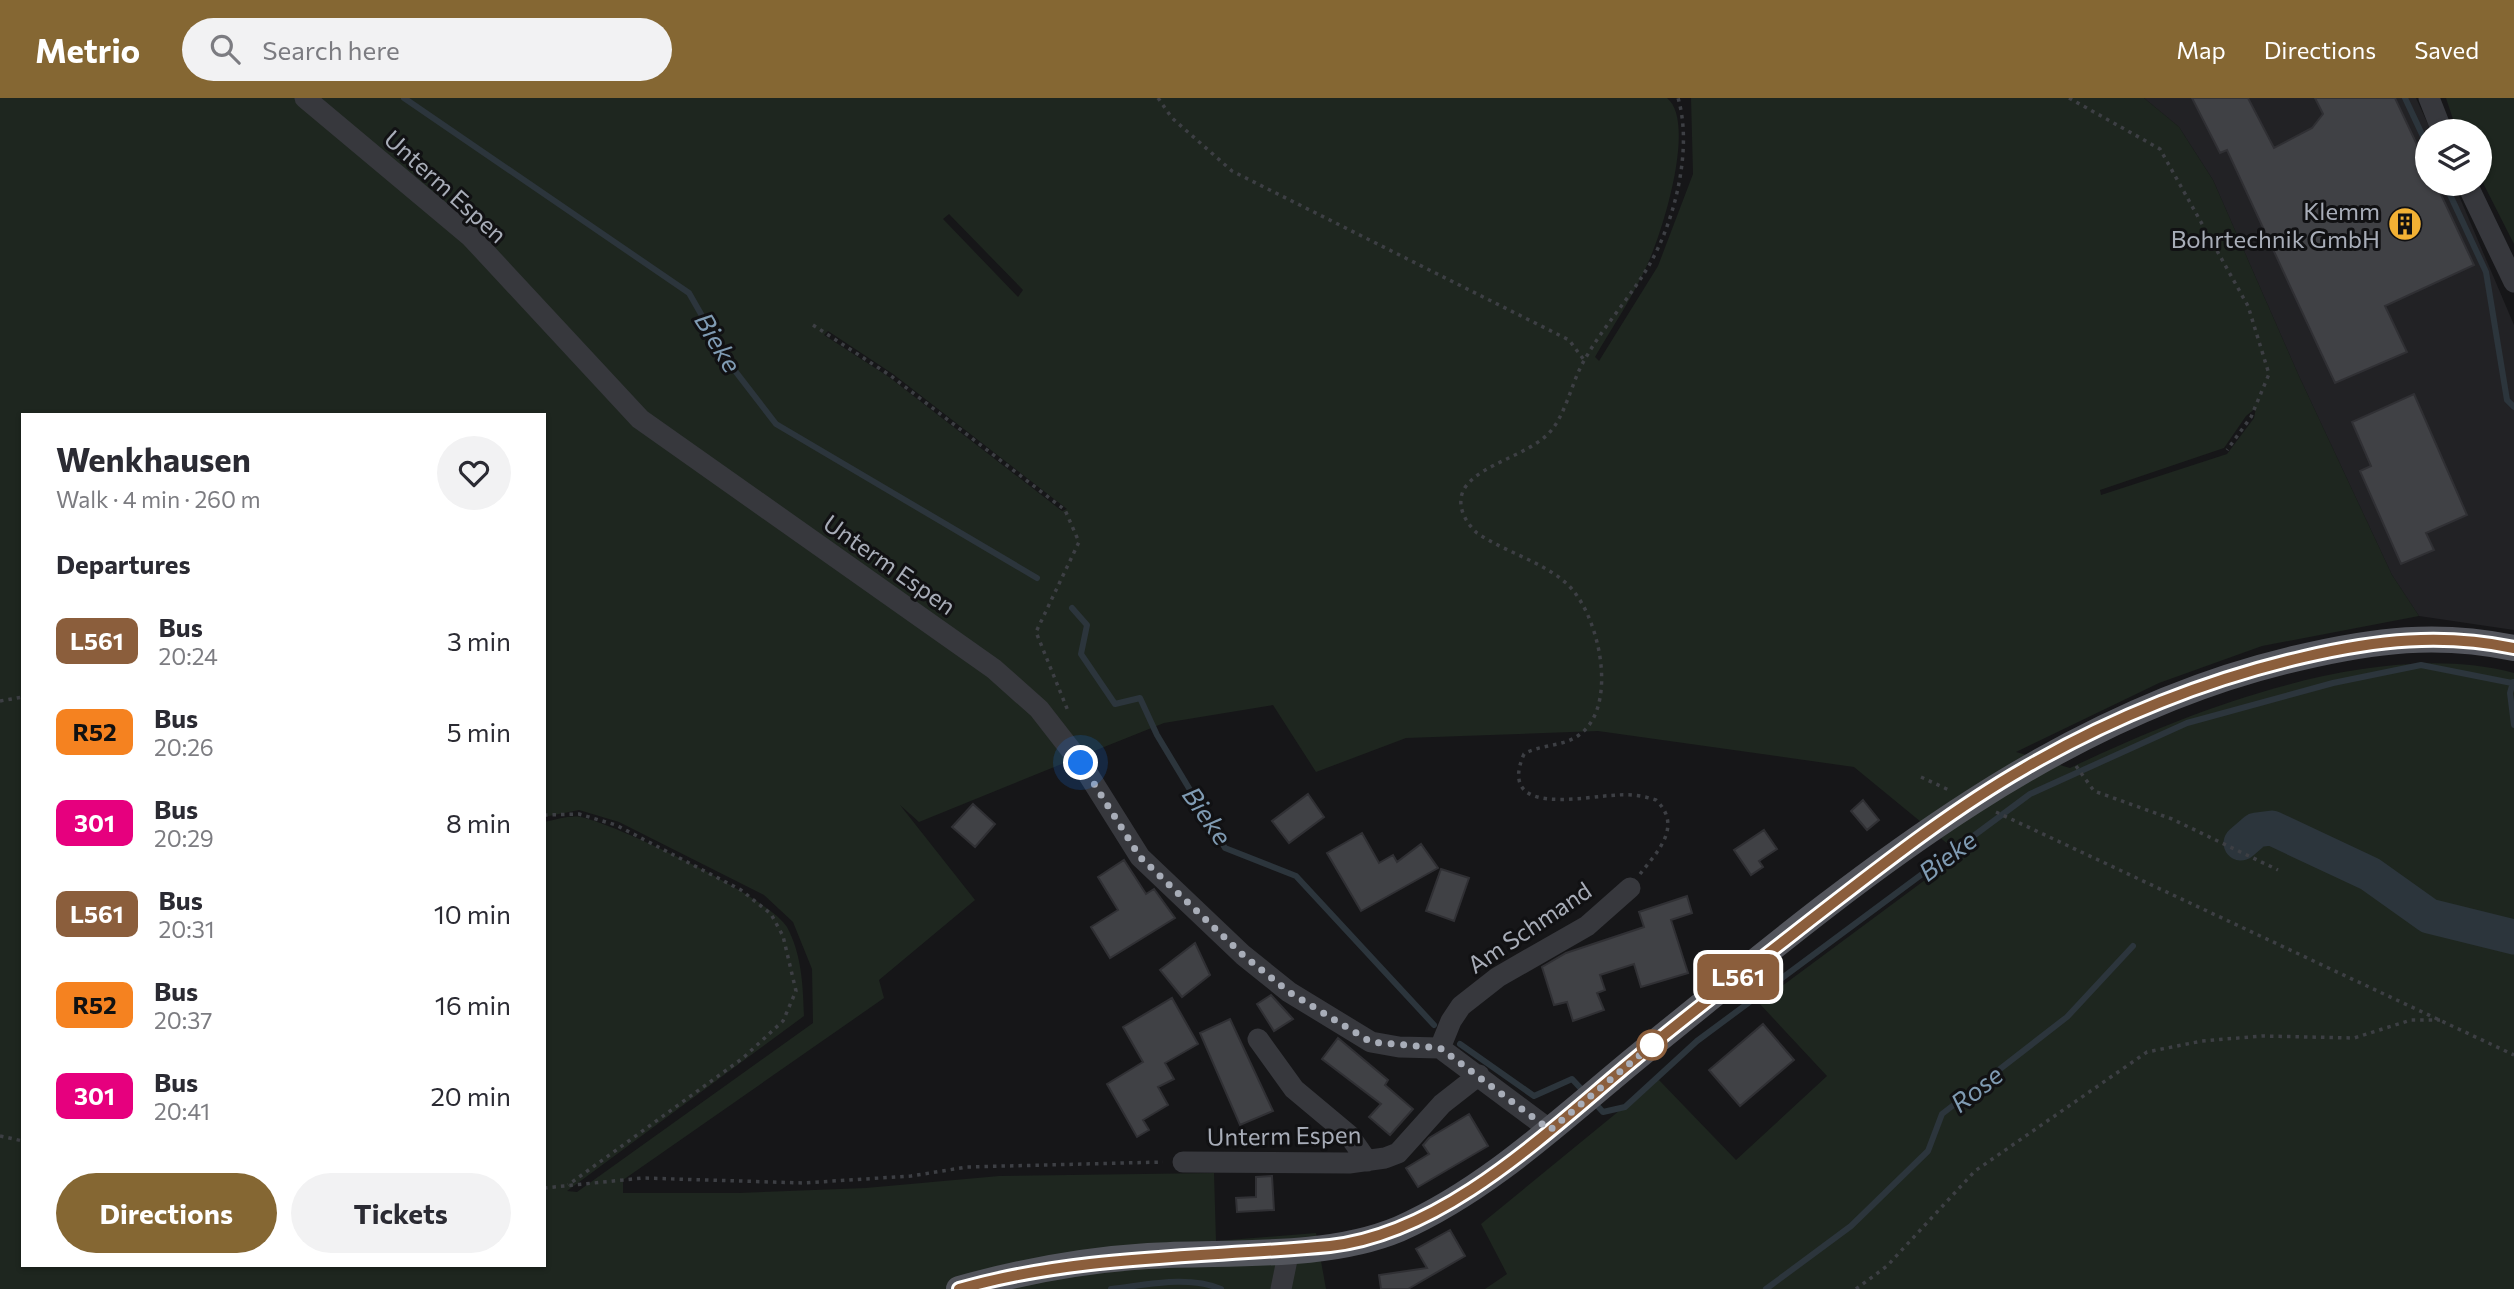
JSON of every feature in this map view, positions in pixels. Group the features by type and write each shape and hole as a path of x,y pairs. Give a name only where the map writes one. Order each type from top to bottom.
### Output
{"main road":[{"path":"959,1289 1070,1265 1144,1256 1289,1250 1351,1243 1396,1230 1467,1190 1550,1130 1889,859 2023,768 2114,723 2216,681 2291,660 2388,640 2434,638 2477,641 2514,649"}],"street":[{"name":"Unterm Espen","path":"304,98 471,237 640,419 994,669 1039,709 1081,763 1140,857 1243,955 1289,992 1371,1042 1440,1048"},
{"path":"2429,98 2437,119"},
{"path":"2473,196 2514,282"},
{"name":"Am Schmand","path":"1440,1048 1461,1006 1498,976 1587,926 1630,888"},
{"path":"1258,1039 1294,1089 1349,1135 1367,1161"},
{"path":"1440,1048 1479,1074 1550,1130"},
{"name":"Unterm Espen","path":"1183,1162 1367,1161 1398,1153 1442,1104 1479,1074"},
{"path":"1282,1289 1289,1250"}],"path":[{"path":"1158,98 1172,118 1232,170 1569,340 1584,360"},
{"path":"1630,888 1661,848 1668,833 1669,820 1664,808 1647,797 1622,794 1548,800 1533,797 1518,780 1518,768 1524,754 1534,748 1564,743 1579,736 1591,724 1602,685 1601,660 1590,624 1568,584 1477,533 1466,523 1461,499 1466,487 1483,472 1518,456 1549,433 1584,360 1649,266 1665,230 1685,147 1685,120 1678,98"},
{"path":"2069,98 2160,149 2248,306 2269,374 2251,417 2227,450"},
{"path":"813,325 891,376 1065,510 1079,542 1036,632 1072,722"},
{"path":"0,701 21,697"},
{"path":"2070,758 2094,791 2172,819 2278,870"},
{"path":"546,815 579,814 616,825 741,890 771,914 783,936 796,991 783,1021 743,1058 567,1185"},
{"path":"2055,839 2514,1055"},
{"path":"1856,1289 1887,1266 1975,1171 2147,1052 2202,1041 2262,1035 2354,1038 2410,1020 2440,1020"},
{"path":"0,1136 21,1141"},
{"path":"546,1188 643,1178 803,1184 911,1176 967,1167 1183,1162"}],"shaded area":[{"path":"0,98 295,98 466,240 603,394 1044,718 1074,759 919,822 900,805 975,900 879,980 884,998 623,1180 623,1193 739,1193 866,1188 999,1176 1214,1173 1216,1241 1316,1233 1326,1289 0,1289"},
{"path":"309,98 1667,98 1675,111 1679,130 1678,153 1668,204 1648,263 1595,357 1599,361 1658,266 1693,174 1691,98 2144,98 2179,127 2213,180 2298,374 2392,575 2419,616 2262,646 2159,683 2016,752 2070,768 2172,723 2229,703 2287,685 2346,672 2405,664 2461,664 2514,673 2514,1289 1485,1289 1507,1274 1481,1224 1658,1079 1736,1160 1827,1076 1759,1003 1960,854 1854,767 1598,731 1406,738 1316,772 1273,705 1164,723 1084,755 1055,713 1041,699 675,442 475,236","holes":["949,214 1023,290 1018,297 943,219","828,331 893,374 1067,509 1062,511 889,377 824,335","2256,408 2254,418 2227,454 2101,495 2100,490 2224,448 2246,416"]},
{"path":"2144,98 2416,98 2426,119 2415,119 2415,196 2459,196 2514,325 2514,630 2419,616 2392,575 2298,374 2213,180 2179,127"},
{"path":"2446,98 2514,98 2514,244 2490,196 2492,196 2492,119 2453,119"}],"building":[{"path":"2192,98 2248,98 2274,148 2312,128 2323,114 2315,98 2395,98 2415,140 2415,196 2442,196 2474,265 2385,306 2407,352 2335,383 2227,150 2220,153"},
{"path":"2414,394 2467,515 2426,533 2434,550 2401,564 2360,471 2371,466 2352,422"},
{"path":"1308,794 1324,817 1289,843 1272,821"},
{"path":"1863,800 1879,820 1867,830 1851,811"},
{"path":"973,804 995,824 975,847 952,827"},
{"path":"1764,830 1777,849 1759,861 1763,867 1751,875 1734,850"},
{"path":"1362,833 1379,863 1393,855 1397,862 1421,844 1438,868 1361,911 1327,853"},
{"path":"1124,860 1146,894 1154,889 1175,918 1110,958 1091,927 1118,910 1098,877"},
{"path":"1441,869 1469,878 1454,921 1426,911"},
{"path":"1687,896 1692,913 1671,920 1688,973 1641,987 1634,964 1600,975 1605,990 1597,993 1604,1010 1573,1021 1567,1002 1554,1005 1542,967 1566,953 1644,927 1639,912"},
{"path":"1195,943 1210,975 1182,997 1160,970"},
{"path":"1271,995 1293,1019 1274,1031 1257,1004"},
{"path":"1172,998 1198,1044 1165,1063 1174,1079 1158,1087 1168,1105 1143,1120 1149,1130 1137,1137 1107,1084 1143,1062 1123,1027"},
{"path":"1230,1019 1273,1111 1240,1125 1200,1033"},
{"path":"1763,1024 1794,1060 1740,1106 1709,1070"},
{"path":"1338,1038 1388,1080 1385,1085 1413,1109 1390,1135 1369,1117 1381,1104 1322,1059"},
{"path":"1469,1114 1488,1146 1418,1187 1406,1168 1429,1154 1423,1145 1429,1138"},
{"path":"1272,1176 1274,1210 1237,1212 1236,1198 1256,1197 1256,1177"},
{"path":"1450,1230 1465,1256 1408,1289 1381,1289 1379,1275 1427,1268 1416,1249"}],"waterway":[{"name":"Bieke","path":"404,98 689,293 729,363 776,424 1037,578"},
{"path":"2405,98 2415,119"},
{"path":"2451,196 2486,272 2507,400 2514,407"},
{"name":"Bieke","path":"1072,608 1087,625 1081,654 1115,704 1140,698 1157,735 1225,848 1296,876 1434,1025"},
{"name":"Bieke","path":"1594,1102 1603,1112 1625,1107 1697,1041 2030,794 2187,723 2333,683 2421,665 2512,683"},
{"path":"2513,682 2510,693 2514,725"},
{"name":"Rose","path":"2241,843 2256,830 2272,828 2370,874 2429,916 2514,937"},
{"name":"Rose","path":"1766,1289 1851,1226 1928,1151 1942,1114 2067,1017 2133,946"},
{"name":"Bieke","path":"1460,1044 1534,1096 1572,1079 1586,1094"},
{"name":"Rose","path":"1111,1289 1181,1282 1221,1289"}],"bus line":[{"name":"L561","path":"959,1289 989,1280 1070,1265 1144,1256 1330,1246 1396,1230 1438,1209 1477,1184 1550,1130 1708,1000 1889,859 2023,768 2062,747 2216,681 2342,648 2388,640 2434,638 2477,641 2514,648"}],"place":[{"name":"Klemm Bohrtechnik GmbH","path":"2405,224"}],"route":[{"path":"1081,763 1121,832 1140,857 1176,893 1243,955 1289,992 1371,1042 1399,1047 1440,1048 1479,1074 1550,1130 1652,1045"}]}
